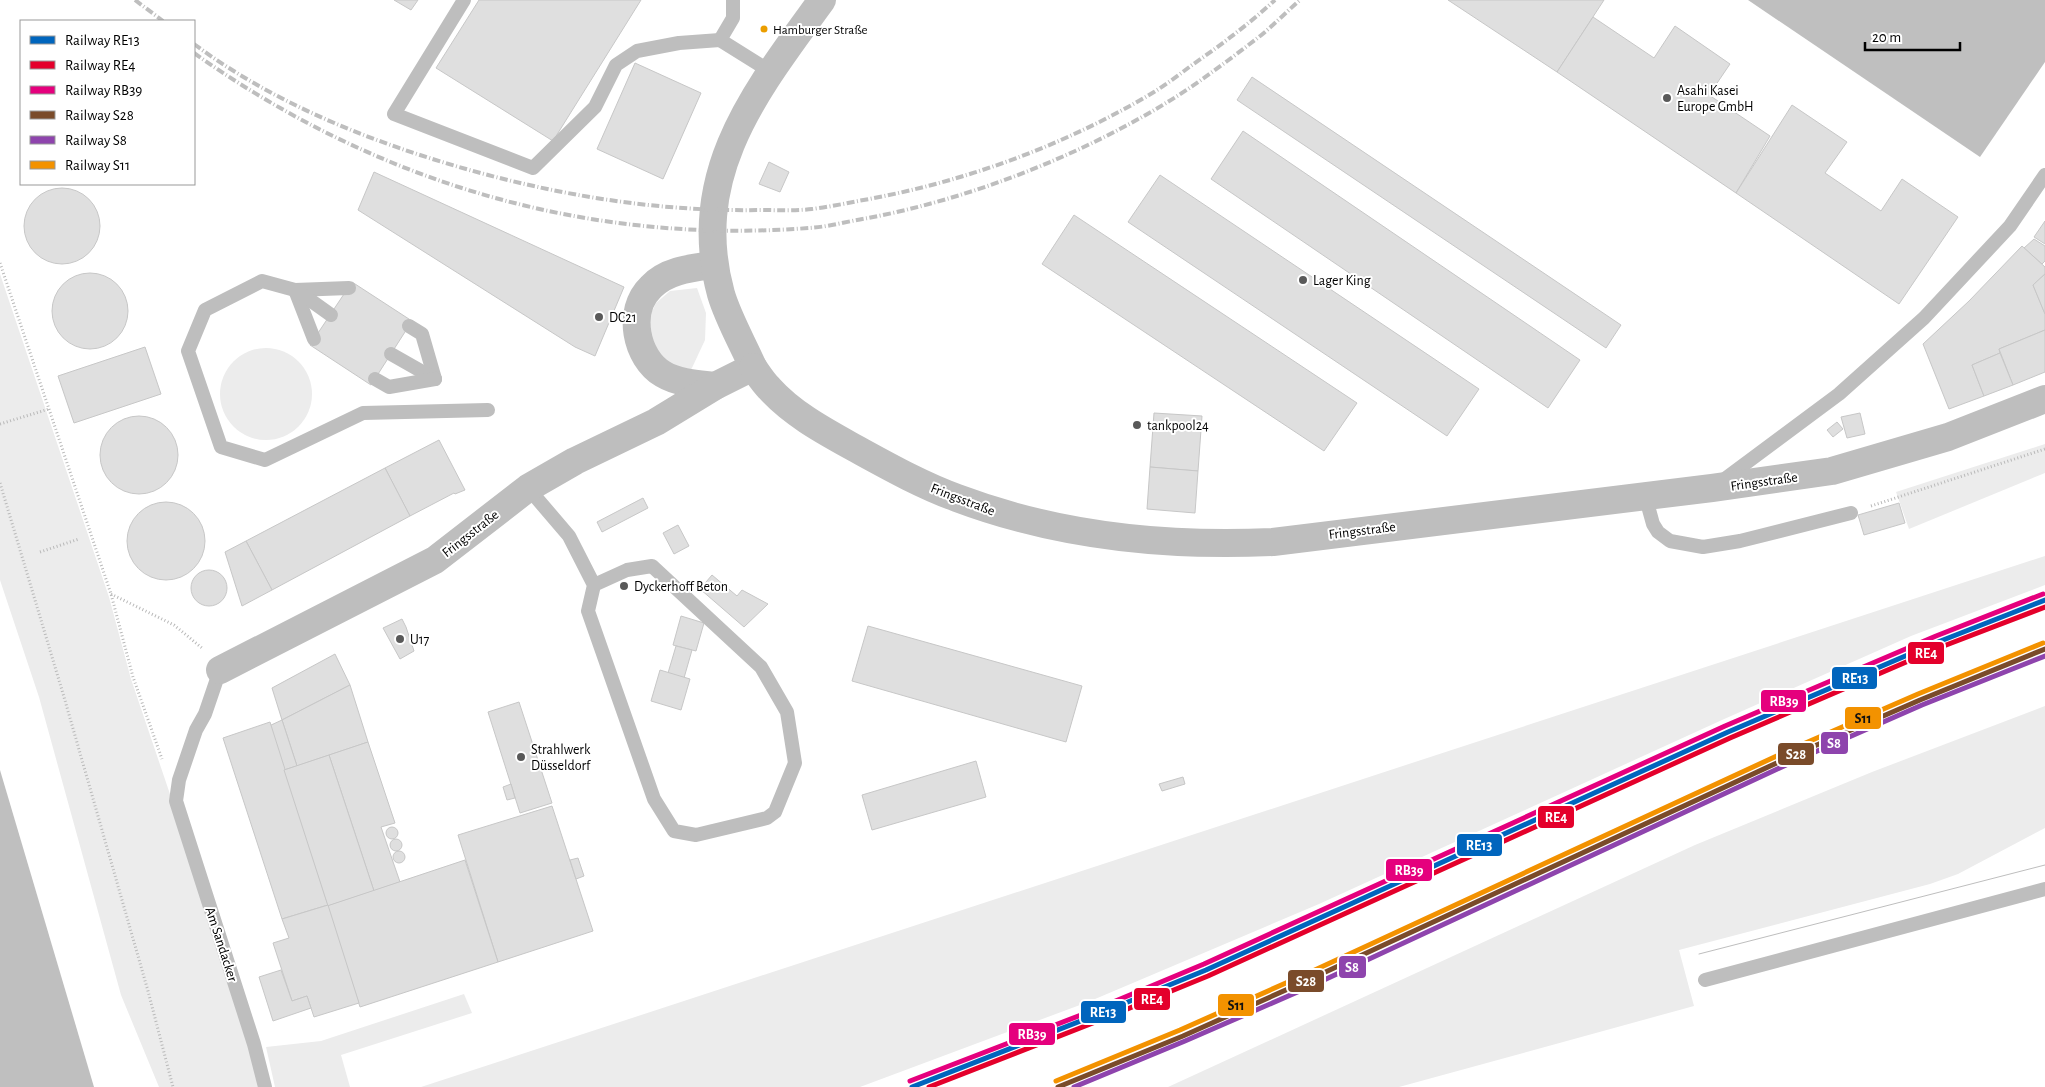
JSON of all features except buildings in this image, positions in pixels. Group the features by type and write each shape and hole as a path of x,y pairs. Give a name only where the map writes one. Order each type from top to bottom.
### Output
{"street":[{"path":"753,367 722,296 714,265 712,232 722,166 736,130 752,100 822,0"},
{"path":"714,265 684,269 664,277 650,288 642,300 637,316 641,350 650,363 663,374 676,380 715,386"},
{"name":"Fringsstraße","path":"220,670 435,560 528,488 575,461 656,422 715,386 753,367 768,388 788,406 823,431 898,472 956,498 1048,526 1088,533 1174,542 1232,544 1272,542 1712,488 1832,471 1876,460 1948,437 2045,398"}],"lane":[{"path":"464,0 394,114 533,168 595,107 616,65 637,52 679,43 720,40 771,72"},
{"path":"720,40 733,18 733,0"},
{"path":"1712,488 1839,394 1924,318 2010,226 2045,175"},
{"path":"349,288 295,290 262,281 205,310 188,351 221,447 264,460 363,413 488,410"},
{"path":"295,290 331,315"},
{"path":"295,290 314,339"},
{"path":"409,326 422,334 435,379"},
{"path":"391,354 435,379"},
{"path":"374,378 389,387 435,379"},
{"path":"528,488 569,536 594,585 588,612 654,799 674,831 696,836 766,818 776,812 795,763 787,712 761,667 652,566 627,570 594,585"},
{"path":"1645,495 1653,524 1658,532 1670,541 1703,547 1740,541 1850,513"},
{"path":"176,801 179,780 196,730 205,714 220,670"},
{"name":"Am Sandacker","path":"176,801 254,1044 265,1087"},
{"path":"1705,980 2045,889"}],"path":[{"path":"0,263 111,594 133,677 176,801"},
{"path":"0,424 48,408"},
{"path":"1850,513 2045,449"},
{"path":"0,483 70,716 173,1087"},
{"path":"40,552 79,539"},
{"path":"111,594 174,625 202,649 220,670"}],"shaded area":[{"path":"1748,0 2045,0 2045,62 1980,157"},
{"path":"0,274 109,597 131,679 173,803 263,1087 159,1087 121,995 39,697 0,580"},
{"path":"697,288 706,313 705,340 691,370 675,369 661,360 650,339 649,318 656,303 670,291"},
{"path":"266,348 283,352 298,362 308,377 312,394 308,411 298,426 283,436 266,440 249,436 234,426 224,411 220,394 224,377 234,362 249,352"},
{"path":"2045,444 2045,473 1909,529 1896,492"},
{"path":"2045,556 2045,585 1911,636 1319,904 1088,1002 860,1087 421,1087"},
{"path":"2045,706 2045,828 1958,874 1930,884 1679,950 1694,1006 1399,1087 1168,1087 1695,845 1872,772"},
{"path":"0,770 94,1087 0,1087"},
{"path":"464,994 472,1013 341,1055 350,1087 275,1087 266,1047 321,1041"}],"tram line":[{"path":"1699,954 2045,865"}],"railway":[{"path":"135,0 162,20"},
{"path":"195,45 255,84 321,117 389,145 459,167 533,186 645,205 721,210 799,210 841,204 935,184 974,173 1048,145 1120,111 1159,89 1235,34 1275,0"},
{"path":"195,54 263,98 335,137 410,170 486,195 564,214 644,226 726,231 809,228 868,218 945,200 1022,174 1096,141 1132,123 1200,81 1261,35 1300,0"}],"rail line":[{"name":"RB39","path":"910,1081 1094,1010 1204,964 1725,726 1936,636 2043,594"},
{"name":"RE13","path":"912,1087 1206,970 1728,732 1938,642 2045,600"},
{"name":"RE4","path":"929,1087 1208,976 1730,738 1941,647 2045,607"},
{"name":"S11","path":"1056,1081 1180,1030 1304,975 1794,748 1918,694 2043,643"},
{"name":"S28","path":"1058,1087 1183,1036 1306,981 1796,754 1920,700 2045,649"},
{"name":"S8","path":"1074,1087 1309,987 1799,759 1922,705 2045,656"}],"place":[{"name":"Hamburger Straße","path":"764,29"},
{"name":"Asahi Kasei Europe GmbH","path":"1667,98"},
{"name":"Lager King","path":"1303,280"},
{"name":"DC21","path":"599,317"},
{"name":"tankpool24","path":"1137,425"},
{"name":"Dyckerhoff Beton","path":"624,586"},
{"name":"U17","path":"400,639"},
{"name":"Strahlwerk Düsseldorf","path":"521,757"}]}
